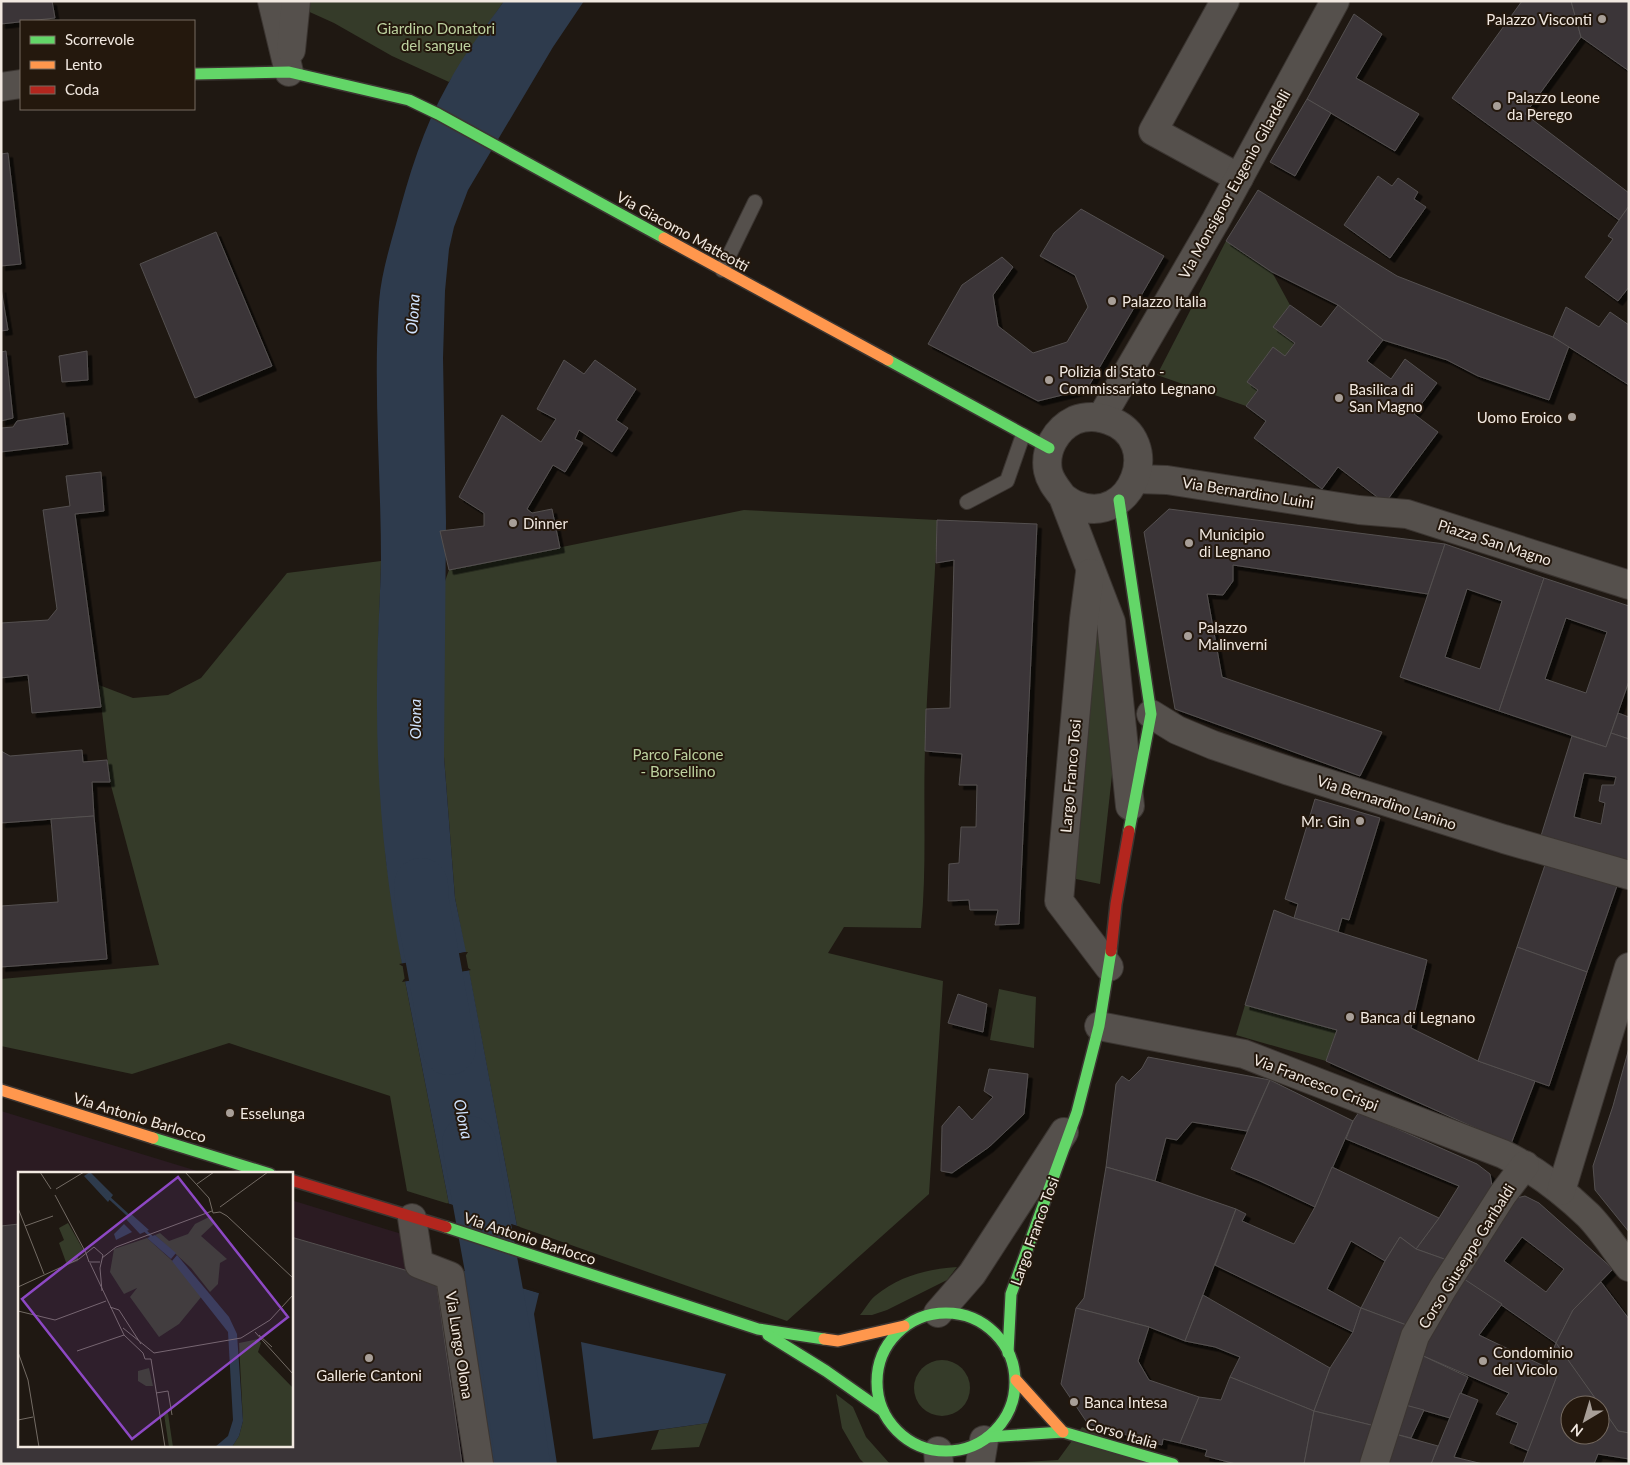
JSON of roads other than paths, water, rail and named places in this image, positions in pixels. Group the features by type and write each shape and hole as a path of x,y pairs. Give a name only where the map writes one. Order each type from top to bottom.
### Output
{"street":[{"path":"272,1 289,72"},
{"path":"289,72 296,1"},
{"path":"1225,1 1153,131 1239,178"},
{"name":"Via Monsignor Eugenio Gilardelli","path":"1101,418 1239,178 1335,1"},
{"name":"Via Giacomo Matteotti","path":"195,74 289,72 409,100 509,152 1023,435 1050,448"},
{"path":"1,87 20,84"},
{"path":"1050,448 1056,436 1064,427 1076,420 1088,417 1114,422 1125,430 1133,440 1138,453 1139,466 1136,479 1129,491 1119,500 1106,507 1090,508 1076,505 1063,497"},
{"name":"Largo Franco Tosi","path":"1050,448 1048,471 1054,485 1063,497 1111,622 1132,818"},
{"name":"Via Bernardino Luini","path":"1136,479 1168,480 1359,510"},
{"name":"Largo Franco Tosi","path":"1008,1353 1011,1294 1078,1112 1099,1026 1109,967 1116,904 1151,714 1119,500"},
{"name":"Piazza San Magno","path":"1359,510 1407,514 1629,585"},
{"name":"Largo Franco Tosi","path":"1090,569 1059,901 1109,967"},
{"name":"Via Bernardino Lanino","path":"1151,714 1177,730 1289,771 1542,850 1629,875"},
{"path":"1561,1191 1629,968"},
{"name":"Via Francesco Crispi","path":"1099,1026 1244,1054 1503,1154 1525,1165 1561,1191 1589,1216 1629,1267"},
{"name":"Via Antonio Barlocco","path":"1,1090 264,1172"},
{"name":"Largo Franco Tosi","path":"938,1313 972,1274 1078,1112"},
{"name":"Corso Giuseppe Garibaldi","path":"1374,1464 1415,1336 1503,1194 1525,1165"},
{"name":"Via Antonio Barlocco","path":"292,1180 534,1255 758,1329 838,1341 904,1326"},
{"name":"Via Lungo Olona","path":"412,1218 419,1264 450,1276 479,1464"},
{"path":"938,1313 957,1313 974,1318 991,1329 1004,1343 1012,1361 1016,1380 1014,1400 1005,1419 984,1447 969,1447 938,1457 905,1438 892,1426 883,1411 877,1388 879,1365 888,1343 904,1326 920,1317 938,1313"},
{"name":"Via Antonio Barlocco","path":"758,1329 826,1371 883,1411"},
{"name":"Corso Italia","path":"1016,1380 1062,1432"},
{"name":"Corso Italia","path":"984,1447 1062,1432 1173,1464"}],"lane":[{"path":"722,270 755,202"},
{"path":"967,502 1007,481 1023,435"}],"water":[{"path":"504,1 584,1 553,47 468,190 454,227 449,249 445,291 443,358 446,522 444,757 455,898 466,952 402,964 386,861 378,756 377,670 381,529 377,334 380,292 383,272 406,188 431,118 460,63"},
{"path":"469,970 517,1226 449,1204 405,981"},
{"path":"461,1269 539,1293 534,1314 557,1464 491,1464"},
{"path":"581,1342 726,1374 708,1423 593,1439"}],"waterway":[{"name":"Olona","path":"421,885 422,902 449,1048"},
{"name":"Olona","path":"469,1143 508,1358 523,1464"}],"place":[{"name":"Palazzo Visconti","path":"1602,19"},
{"name":"Palazzo Leone da Perego","path":"1497,106"},
{"name":"Palazzo Italia","path":"1112,301"},
{"name":"Polizia di Stato - Commissariato Legnano","path":"1049,380"},
{"name":"Basilica di San Magno","path":"1339,398"},
{"name":"Uomo Eroico","path":"1572,417"},
{"name":"Dinner","path":"513,523"},
{"name":"Municipio di Legnano","path":"1189,543"},
{"name":"Palazzo Malinverni","path":"1188,636"},
{"name":"Mr. Gin","path":"1360,821"},
{"name":"Banca di Legnano","path":"1350,1017"},
{"name":"Esselunga","path":"230,1113"},
{"name":"Gallerie Cantoni","path":"369,1358"},
{"name":"Condominio del Vicolo","path":"1483,1361"},
{"name":"Banca Intesa","path":"1074,1402"}],"park label":[{"name":"Giardino Donatori del sangue","path":"436,36"},
{"name":"Parco Falcone - Borsellino","path":"678,762"}]}
